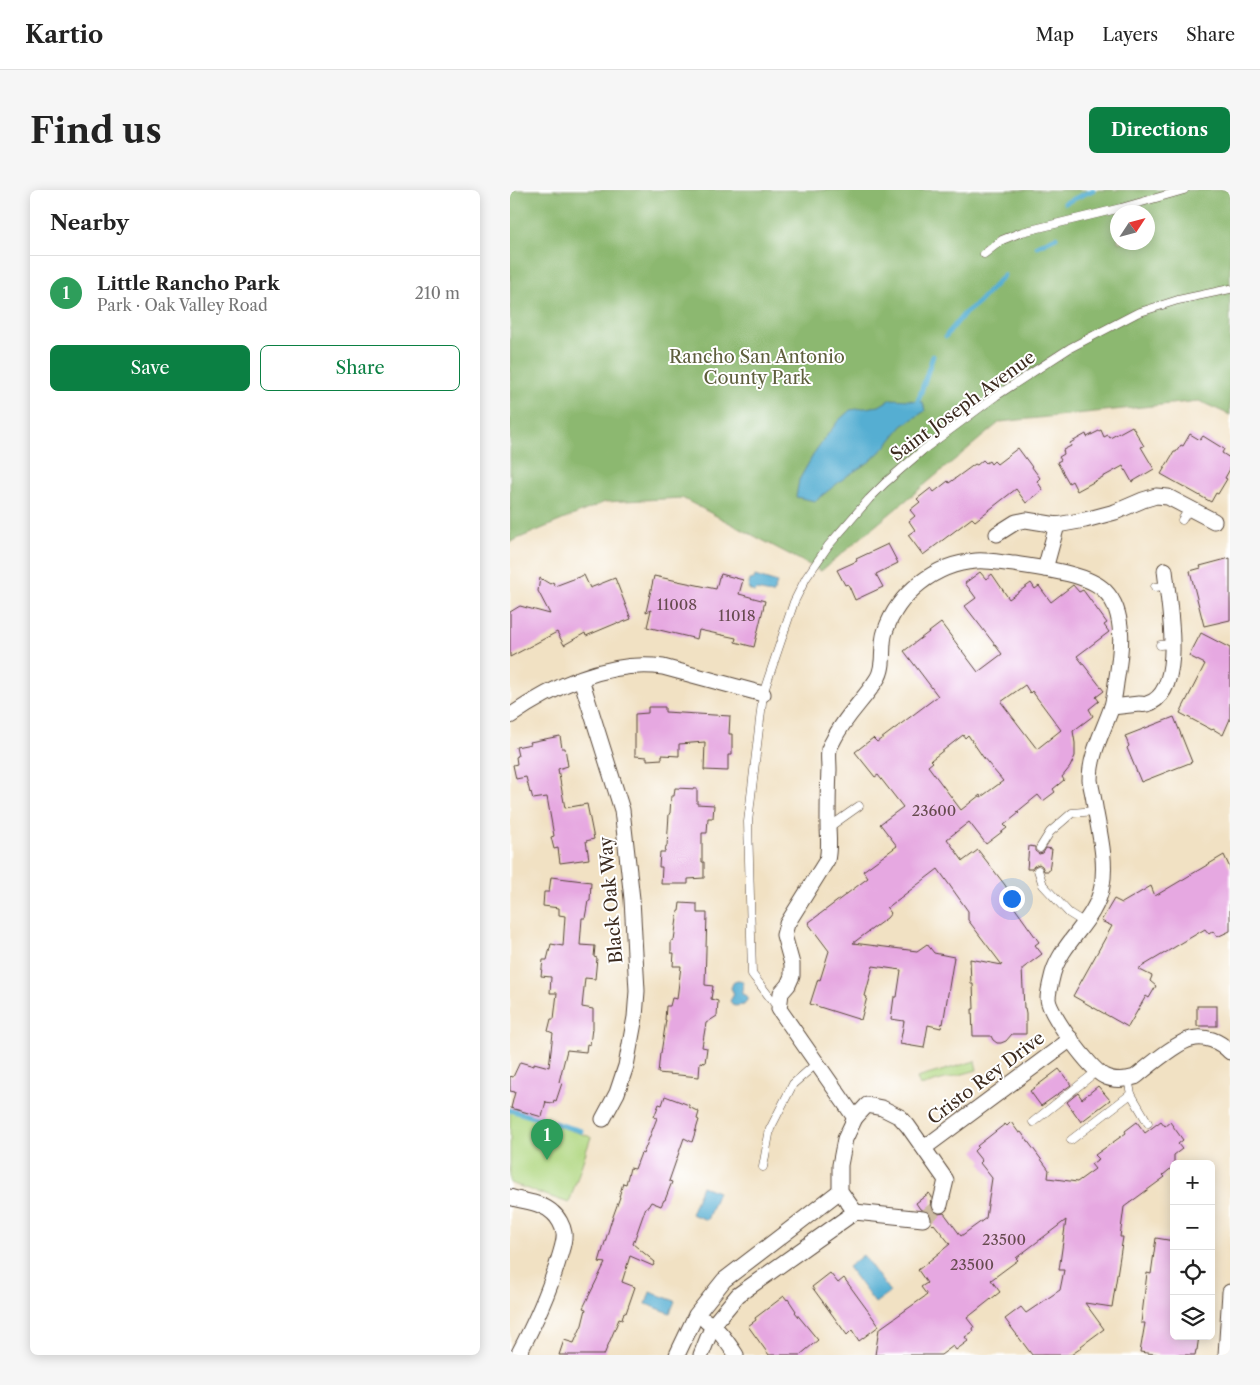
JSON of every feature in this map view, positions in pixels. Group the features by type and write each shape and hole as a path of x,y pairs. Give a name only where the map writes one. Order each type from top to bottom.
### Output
{"street":[{"path":"997,534 1016,522 1026,520 1057,525 1085,520 1127,510 1156,496 1168,497 1186,514 1214,522"},
{"path":"1045,570 1057,525"},
{"path":"855,1212 840,1191 840,1165 845,1139 855,1118 779,1009 781,993 788,985 792,976 792,964 784,935 787,924 827,860 830,849 828,828 829,748 839,728 880,676 884,634 894,612 904,597 928,577 959,564 978,560 1068,574 1090,581 1104,590 1114,604 1120,628 1121,651 1112,706 1093,756 1090,779 1103,859 1102,886 1094,909 1059,957 1052,975 1048,1001 1070,1039 1097,1071 1105,1077 1129,1087 1135,1077 1177,1046 1190,1039 1204,1038 1216,1041 1230,1052"},
{"path":"1112,706 1147,704 1158,697 1171,674 1166,645 1172,630 1161,586 1166,570"},
{"path":"510,716 554,690 581,679 632,666 648,665 680,671 763,694"},
{"name":"Black Oak Way","path":"581,679 622,810 632,899 637,991 635,1017 626,1066 617,1093 603,1119"},
{"name":"Cristo Rey Drive","path":"924,1148 1070,1039"},
{"name":"Cristo Rey Drive","path":"855,1118 867,1105 882,1108 900,1116 946,1180 940,1205"},
{"path":"677,1355 696,1315 724,1280 840,1191"},
{"path":"510,1197 536,1203 552,1212 561,1223 565,1233 553,1279 518,1355"},
{"path":"701,1355 713,1325 738,1295 855,1212 923,1219"},
{"path":"1226,1355 1230,1292"},
{"path":"696,1315 713,1325 736,1355"}],"lane":[{"path":"984,254 1002,240 1022,232 1121,208 1184,190"},
{"name":"Saint Joseph Avenue","path":"779,1009 752,974 748,822 763,694 794,602 806,578 828,546 885,483 922,450 996,396 1070,348 1137,314 1178,300 1230,289"},
{"path":"828,828 859,806"},
{"path":"1040,848 1050,832 1072,813 1095,811"},
{"path":"1038,870 1043,885 1069,913 1085,923"},
{"path":"763,1166 770,1129 793,1084 817,1064"},
{"path":"1033,1122 1097,1071"},
{"path":"1071,1140 1129,1087 1148,1123"}],"green space":[{"name":"Rancho San Antonio County Park","path":"510,190 1230,190 1230,415 1199,401 1000,422 821,571 682,498 605,502 510,542"},
{"path":"975,1061 977,1070 920,1086 917,1078"},
{"path":"510,1110 591,1137 569,1203 510,1183"}],"water":[{"path":"891,399 923,402 925,411 902,426 886,446 869,462 847,476 815,501 796,497 799,480 816,450 838,421 850,410 879,406"},
{"path":"755,576 777,583 773,594 757,590 754,592 748,588 750,580 754,579"},
{"path":"737,980 743,983 742,994 747,996 747,1000 744,1005 734,1006 730,1001 734,994 731,988"},
{"path":"702,1186 718,1192 707,1220 691,1214"},
{"path":"863,1255 890,1292 875,1303 848,1267"},
{"path":"650,1292 675,1301 670,1313 646,1304"}],"building":[{"path":"1132,426 1144,446 1141,447 1154,469 1132,482 1123,466 1077,491 1072,481 1069,483 1057,462 1061,460 1059,457 1064,454 1063,450 1071,446 1070,443 1086,434 1087,437 1101,430 1104,437 1108,435 1110,438"},
{"path":"1190,434 1200,440 1203,436 1224,449 1222,453 1230,458 1230,469 1225,478 1227,479 1211,502 1161,474 1174,452 1181,445 1183,446"},
{"path":"1018,448 1040,478 1037,481 1043,490 1026,503 1016,489 975,521 972,518 923,555 908,535 915,530 909,521 915,516 910,510 920,502 917,499 931,488 934,492 948,481 949,483 975,464 977,465 983,460 986,463 989,461 991,464 994,461 997,464"},
{"path":"888,544 898,563 876,574 883,587 855,600 848,584 845,585 837,570"},
{"path":"1230,558 1230,620 1204,626 1190,571 1201,568 1200,566"},
{"path":"980,572 986,579 992,574 1009,599 1031,583 1035,589 1039,586 1051,602 1073,585 1079,592 1083,590 1107,623 1104,625 1109,632 1077,656 1104,691 1096,697 1099,701 1089,709 1093,716 1073,731 1075,756 1070,767 1062,777 1064,780 1053,789 1055,792 1043,801 1038,795 1004,825 1007,828 986,844 969,822 947,839 963,861 978,850 1005,885 1008,890 1004,893 1039,942 1035,945 1042,954 1022,969 1026,1034 1012,1034 1006,1041 1001,1043 997,1043 991,1036 973,1036 972,1009 974,1009 970,959 1002,965 968,920 968,911 938,869 887,908 891,913 887,918 853,943 917,951 927,944 934,953 954,957 943,1024 941,1028 928,1025 924,1048 900,1044 904,1021 891,1019 901,970 873,966 861,1020 810,1004 829,951 808,923 868,878 863,871 897,846 880,824 903,807 878,775 875,777 855,752 873,738 877,742 938,696 904,651 941,623 978,672 1002,654 965,606 976,598 965,583","holes":["1025,685 1030,693 1032,691 1061,730 1037,749 1001,702","963,735 965,738 968,735 1003,781 981,797 980,795 961,810 928,766 933,762 931,760"]},
{"path":"721,574 743,580 739,594 765,601 754,647 735,642 736,638 699,630 697,639 647,627 651,610 646,612 654,576 716,589"},
{"path":"584,575 590,588 615,578 631,619 586,636 585,633 564,645 557,632 510,657 510,612 520,606 550,614 538,591 540,578 550,584 553,582 555,586"},
{"path":"1201,633 1230,648 1230,719 1223,735 1180,713 1205,664 1189,656"},
{"path":"648,707 665,707 665,712 730,716 729,734 732,734 732,755 728,755 728,771 704,770 705,742 679,744 679,756 662,755 662,759 647,760 647,757 635,756 635,714 648,713"},
{"path":"1174,717 1192,762 1141,782 1127,748 1129,746 1125,736"},
{"path":"560,736 562,748 565,748 568,766 558,769 565,808 587,804 594,839 586,841 589,859 560,863 558,848 554,849 551,837 554,836 547,797 533,799 526,777 516,779 513,765 517,764 516,747"},
{"path":"675,788 697,789 697,804 714,805 713,818 708,818 707,833 702,833 704,878 688,879 688,884 661,884 662,867 659,867 660,852 665,852 667,846 671,796 674,796"},
{"path":"1029,846 1035,847 1035,851 1039,854 1043,853 1046,848 1052,849 1049,871 1044,871 1039,864 1032,869 1027,869"},
{"path":"1224,855 1230,868 1230,931 1217,937 1213,931 1209,934 1205,929 1138,969 1152,976 1150,981 1156,986 1149,998 1146,996 1128,1027 1073,996 1112,926 1101,921 1114,899 1122,903 1151,886 1155,896"},
{"path":"551,877 591,882 590,901 588,901 585,918 582,918 580,945 595,946 594,957 597,958 595,979 585,978 582,1007 593,1009 593,1029 590,1045 587,1044 586,1052 567,1050 559,1082 562,1083 556,1101 554,1100 553,1103 546,1102 542,1117 511,1108 515,1092 510,1091 510,1076 513,1077 520,1062 534,1066 534,1063 549,1067 553,1033 548,1031 551,1019 554,1019 557,993 550,993 551,977 541,976 543,960 547,960 551,944 563,946 565,916 559,915 559,908 543,906 544,892 549,892"},
{"path":"680,903 697,904 697,913 707,913 705,985 713,986 711,999 718,1001 717,1016 706,1023 702,1047 707,1048 705,1063 700,1062 699,1077 658,1073 666,1020 666,1006 670,1006 672,998 677,999 681,966 673,966 674,953 671,953 671,941 674,940"},
{"path":"1197,1006 1217,1006 1217,1026 1197,1026"},
{"path":"1059,1069 1071,1085 1041,1106 1030,1091"},
{"path":"1098,1086 1110,1100 1081,1122 1067,1102 1078,1093 1082,1099"},
{"path":"665,1096 689,1105 689,1107 699,1112 697,1119 699,1120 692,1142 684,1138 669,1181 672,1182 665,1200 661,1206 651,1202 646,1207 633,1244 655,1262 653,1266 630,1256 622,1282 635,1287 626,1313 624,1312 622,1320 619,1319 604,1355 559,1355 564,1340 574,1343 582,1325 586,1309 583,1308 605,1263 599,1262 623,1183 626,1184 630,1168 635,1169 641,1153 643,1154 657,1118 654,1117 659,1104 662,1105"},
{"path":"1161,1121 1165,1126 1170,1122 1183,1140 1178,1144 1182,1149 1174,1155 1174,1160 1170,1160 1170,1169 1163,1175 1165,1177 1124,1207 1120,1237 1123,1237 1112,1307 1085,1303 1104,1329 1081,1346 1081,1348 1071,1355 1032,1355 1005,1319 1021,1307 1026,1313 1060,1290 1064,1270 1059,1270 1066,1220 1016,1258 1018,1260 991,1280 1000,1292 967,1318 974,1327 974,1331 965,1337 968,1341 956,1350 953,1346 941,1355 875,1355 879,1329 927,1295 921,1287 927,1283 918,1270 950,1244 934,1224 931,1223 932,1216 929,1212 920,1209 916,1203 929,1193 932,1197 931,1207 933,1211 938,1214 944,1213 961,1236 986,1218 992,1178 980,1163 982,1161 974,1151 977,1146 1005,1124 1007,1126 1011,1122 1019,1133 1021,1132 1049,1170 1048,1178 1077,1182 1095,1169 1091,1164 1099,1159 1095,1155 1126,1133 1125,1131 1137,1122 1145,1133"},
{"path":"1156,1238 1170,1240 1170,1340 1198,1340 1195,1355 1162,1355 1140,1352 1145,1323 1141,1323 1147,1273 1151,1274"},
{"path":"830,1273 838,1283 844,1278 879,1326 859,1341 852,1330 847,1335 812,1287"},
{"path":"784,1296 818,1340 800,1355 769,1355 748,1326 756,1320 755,1318"}],"waterway":[{"path":"1065,203 1093,190"},
{"path":"1037,246 1056,237"},
{"path":"946,336 964,314 978,303 1004,275"},
{"path":"918,401 933,356"},
{"path":"510,1110 581,1131"}],"tunnel":[{"path":"923,1219 940,1205"}],"place":[{"name":"Little Rancho Park","path":"547,1160"}]}
